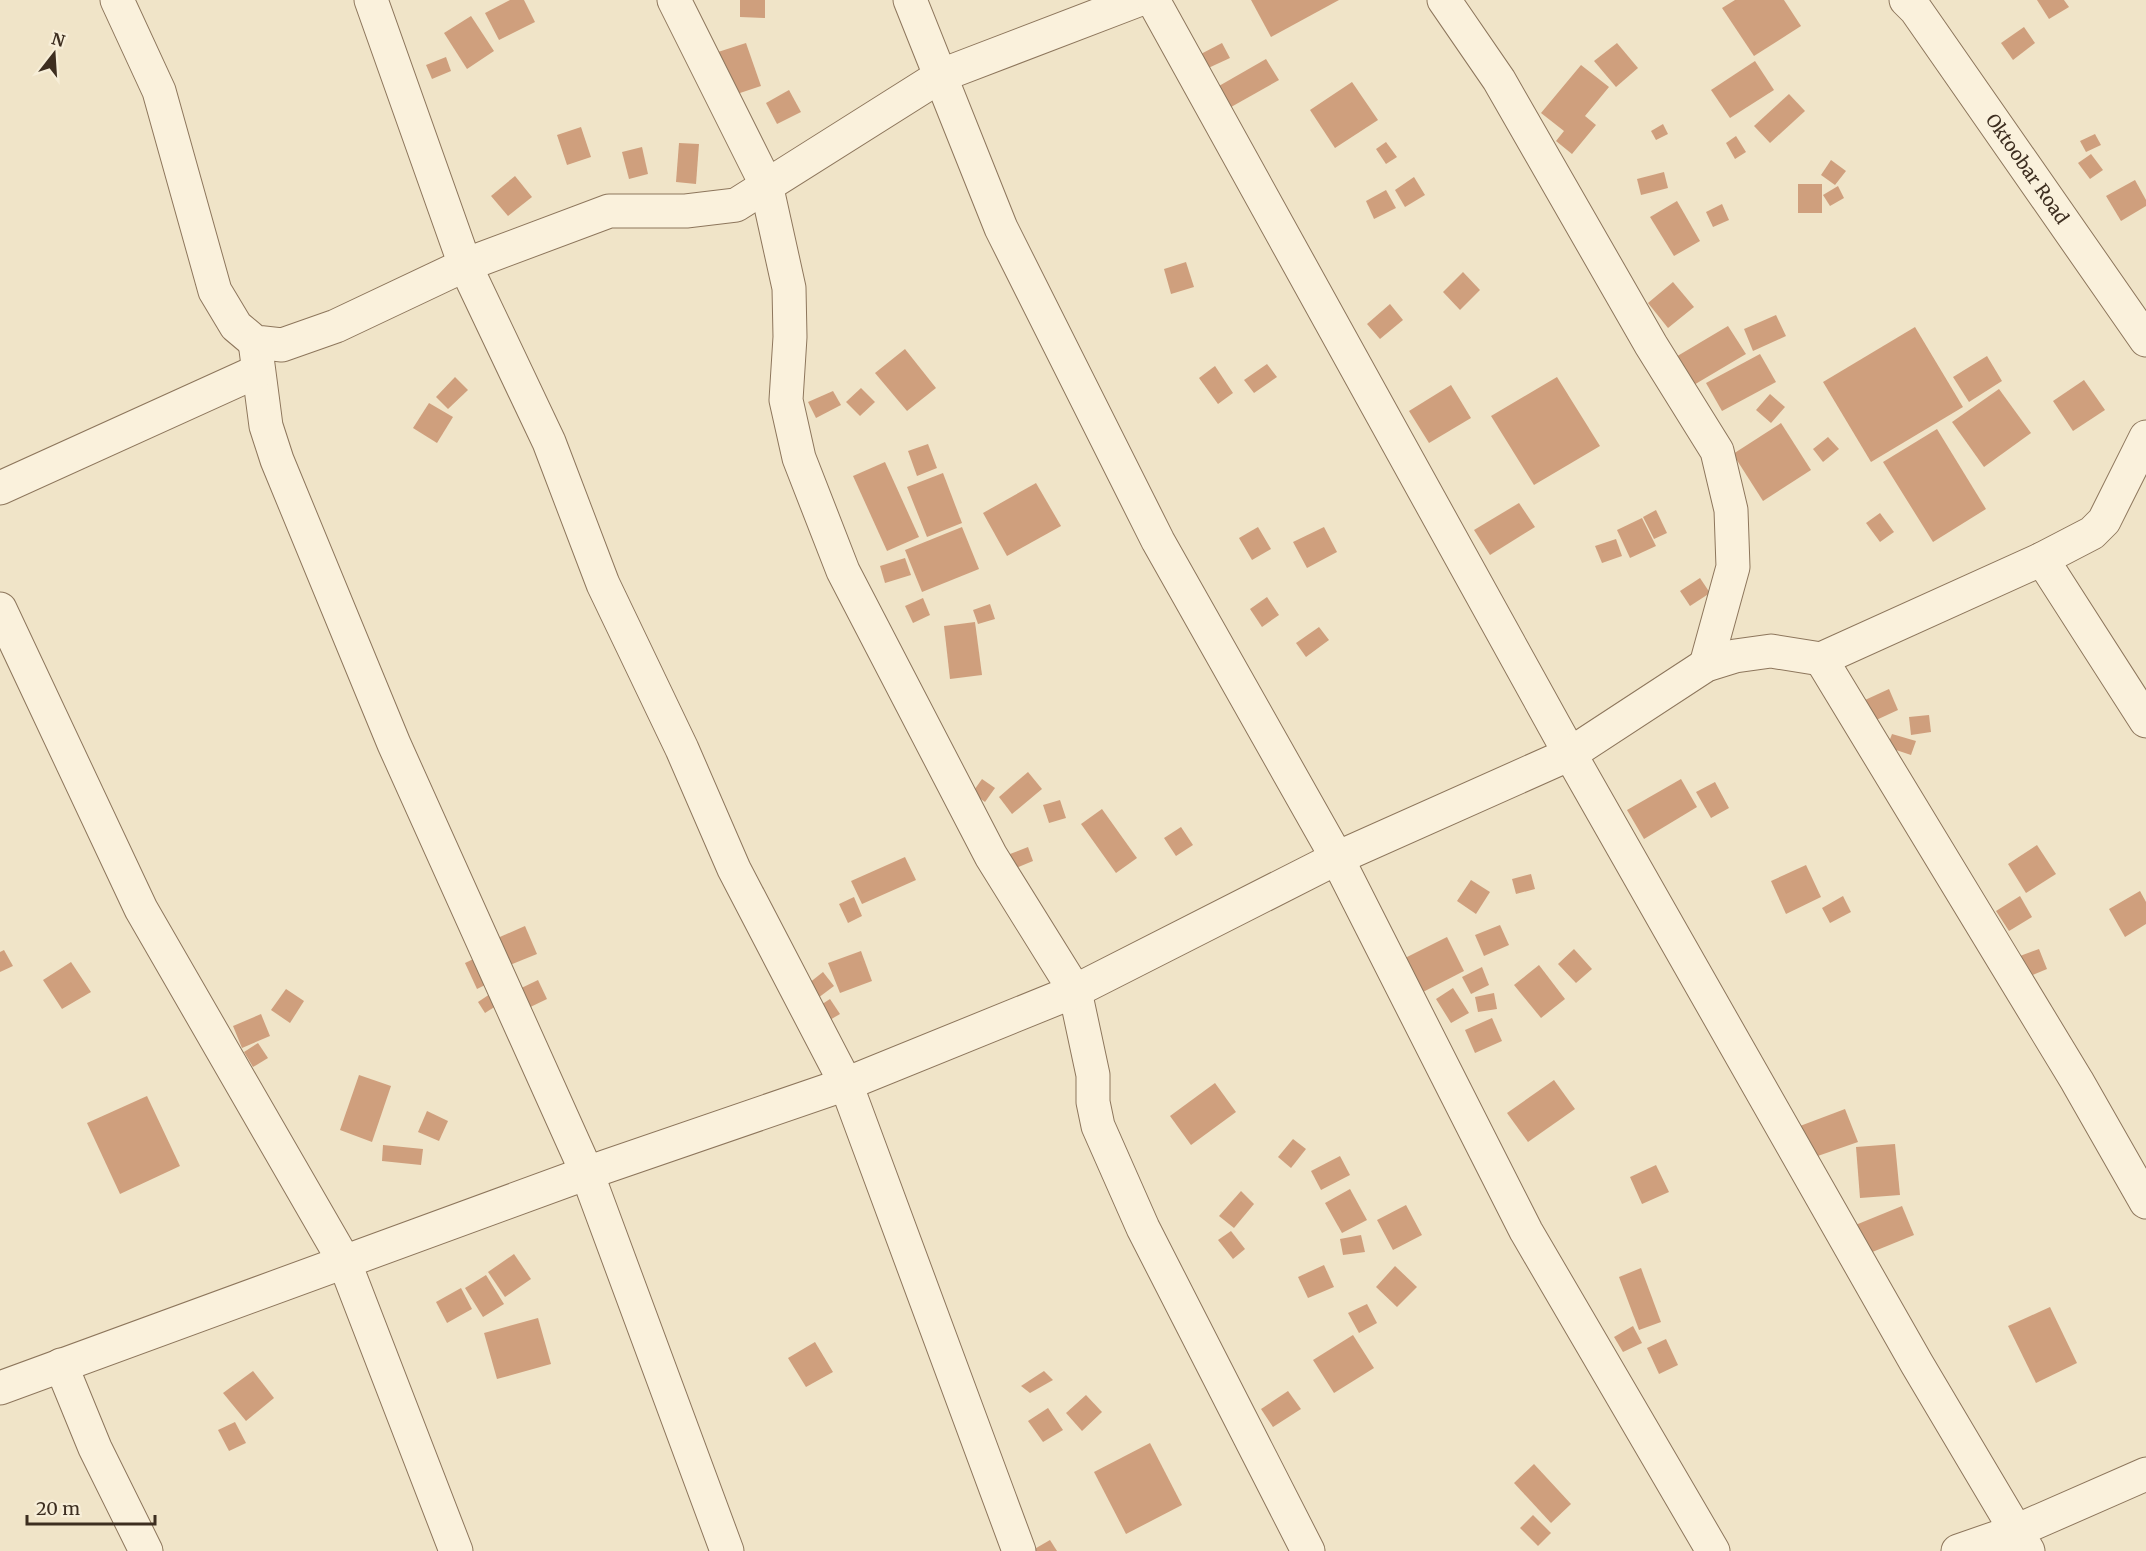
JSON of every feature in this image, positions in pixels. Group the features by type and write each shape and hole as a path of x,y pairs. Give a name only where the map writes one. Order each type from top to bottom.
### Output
{"street":[{"path":"117,0 159,91 215,291 257,356 266,426 277,460 394,744 586,1173 727,1551"},
{"path":"371,0 465,265 549,442 603,584 682,749 734,869 846,1084 1018,1551"},
{"path":"674,0 766,184 789,288 790,336 786,400 799,458 843,571 980,835 1075,991 1093,1075 1093,1102 1098,1126 1143,1228 1308,1551"},
{"path":"910,0 942,75 1001,228 1158,541 1337,858 1526,1231 1713,1551"},
{"path":"0,488 257,356 336,326 465,265 609,211 686,211 736,205 942,75 1138,0"},
{"path":"1153,0 1570,754 1917,1364 2022,1541"},
{"path":"1444,0 1499,80 1651,345 1717,451 1731,510 1733,567 1706,665"},
{"name":"Oktoobar Road","path":"1906,0 1916,10 2146,340"},
{"path":"0,1388 586,1173 846,1084 1075,991 1337,858 1570,754 1706,665 1736,656 1771,651 1821,659 2042,559 2091,533 2104,521 2146,437"},
{"path":"2042,559 2146,721"},
{"path":"0,609 141,909 344,1261 456,1551"},
{"path":"1821,659 2077,1081 2146,1203"},
{"path":"61,1365 95,1448 146,1551"},
{"path":"1958,1551 2022,1541 2146,1474"}],"building":[{"path":"510,0 524,0 535,22 499,40 485,13"},
{"path":"740,0 765,0 765,18 740,17"},
{"path":"1251,0 1339,0 1271,37"},
{"path":"1735,0 1784,0 1801,26 1754,56 1722,8"},
{"path":"2037,0 2064,0 2069,7 2049,19"},
{"path":"471,16 494,51 467,69 444,33"},
{"path":"2024,27 2035,43 2013,60 2001,43"},
{"path":"746,43 761,86 734,95 718,52"},
{"path":"1222,43 1230,58 1204,70 1197,56"},
{"path":"1617,43 1638,68 1616,87 1594,61"},
{"path":"446,57 451,71 432,79 426,65"},
{"path":"1266,59 1279,80 1224,111 1212,90"},
{"path":"1755,61 1774,90 1730,118 1711,90"},
{"path":"1581,65 1609,87 1585,116 1596,125 1572,154 1556,141 1564,131 1541,113"},
{"path":"1352,82 1378,120 1335,148 1310,110"},
{"path":"789,90 801,112 777,124 766,103"},
{"path":"1789,94 1805,111 1770,143 1754,126"},
{"path":"1663,124 1668,134 1656,140 1651,131"},
{"path":"581,127 591,157 567,165 557,135"},
{"path":"2095,134 2101,145 2086,152 2080,141"},
{"path":"1736,136 1746,152 1735,159 1726,143"},
{"path":"1386,142 1397,157 1386,164 1376,149"},
{"path":"679,143 699,144 696,184 676,182"},
{"path":"642,147 648,174 629,179 622,152"},
{"path":"2091,154 2103,170 2090,179 2078,163"},
{"path":"1831,160 1846,171 1835,185 1821,175"},
{"path":"1664,172 1668,188 1641,195 1637,179"},
{"path":"515,176 532,197 508,216 491,196"},
{"path":"1414,177 1425,195 1405,207 1395,190"},
{"path":"2135,180 2146,200 2146,206 2121,221 2106,196"},
{"path":"1798,184 1822,184 1822,213 1798,213"},
{"path":"1838,186 1844,198 1830,206 1823,195"},
{"path":"1386,190 1396,208 1374,219 1366,201"},
{"path":"1677,201 1700,241 1674,256 1650,217"},
{"path":"1722,204 1729,220 1713,227 1706,212"},
{"path":"1186,262 1194,287 1171,294 1164,269"},
{"path":"1463,272 1480,290 1460,310 1443,292"},
{"path":"1673,282 1694,307 1668,328 1648,303"},
{"path":"1390,304 1403,320 1380,339 1367,324"},
{"path":"1776,315 1786,336 1753,351 1744,329"},
{"path":"1728,326 1746,354 1687,389 1669,361"},
{"path":"1915,327 1963,407 1871,462 1823,382"},
{"path":"905,349 936,388 907,411 875,373"},
{"path":"1760,354 1776,382 1722,411 1706,383"},
{"path":"1987,356 2002,381 1969,402 1953,377"},
{"path":"1267,364 1277,377 1254,393 1244,380"},
{"path":"1215,366 1233,393 1218,404 1199,378"},
{"path":"455,377 468,390 448,409 436,397"},
{"path":"1557,377 1600,446 1534,485 1491,416"},
{"path":"2084,380 2105,410 2073,431 2053,401"},
{"path":"1451,385 1471,418 1429,443 1409,411"},
{"path":"861,388 875,402 860,416 846,402"},
{"path":"1999,389 2031,433 1984,467 1952,422"},
{"path":"833,391 841,405 816,418 808,402"},
{"path":"1770,394 1785,407 1771,423 1756,410"},
{"path":"429,403 453,417 437,443 413,428"},
{"path":"1781,423 1811,470 1763,501 1733,454"},
{"path":"1937,429 1986,509 1933,542 1883,462"},
{"path":"1828,437 1839,449 1823,462 1813,449"},
{"path":"928,444 937,468 917,476 908,451"},
{"path":"885,462 919,537 887,551 853,476"},
{"path":"943,473 962,523 927,537 907,487"},
{"path":"1036,483 1061,526 1007,556 983,513"},
{"path":"1519,503 1535,527 1490,555 1474,530"},
{"path":"1656,510 1667,533 1654,539 1643,517"},
{"path":"1880,513 1894,532 1880,542 1866,523"},
{"path":"1642,518 1656,546 1630,558 1617,530"},
{"path":"962,527 979,569 922,592 905,550"},
{"path":"1258,527 1271,549 1252,560 1239,538"},
{"path":"1324,527 1337,552 1307,568 1293,542"},
{"path":"1616,539 1622,556 1602,563 1595,546"},
{"path":"905,558 911,575 885,583 880,566"},
{"path":"1700,578 1710,593 1690,606 1680,591"},
{"path":"1267,597 1279,615 1262,627 1250,609"},
{"path":"923,598 930,615 913,623 905,606"},
{"path":"990,604 995,619 978,624 973,610"},
{"path":"975,622 982,675 950,679 944,626"},
{"path":"1319,627 1329,640 1306,657 1296,643"},
{"path":"1889,689 1898,710 1874,721 1865,700"},
{"path":"1929,715 1931,732 1911,735 1909,717"},
{"path":"1892,734 1916,741 1911,755 1887,747"},
{"path":"1028,772 1042,789 1012,814 999,797"},
{"path":"982,779 995,788 985,802 972,793"},
{"path":"1681,779 1697,807 1644,839 1627,810"},
{"path":"1715,782 1729,808 1711,818 1696,792"},
{"path":"1060,800 1066,818 1049,823 1043,805"},
{"path":"1102,809 1137,858 1116,873 1081,824"},
{"path":"1181,827 1193,845 1176,856 1164,838"},
{"path":"2037,845 2056,874 2026,893 2008,864"},
{"path":"1028,847 1033,861 1016,868 1010,854"},
{"path":"905,857 916,880 862,904 851,881"},
{"path":"1806,865 1821,897 1786,914 1771,881"},
{"path":"1531,874 1535,889 1516,894 1512,879"},
{"path":"1471,880 1490,892 1476,914 1457,901"},
{"path":"2140,891 2146,902 2146,924 2125,937 2109,909"},
{"path":"1843,896 1851,912 1830,923 1822,908"},
{"path":"2020,896 2032,917 2009,931 1996,911"},
{"path":"854,897 862,916 848,923 839,904"},
{"path":"1500,925 1509,945 1484,956 1475,935"},
{"path":"525,926 537,954 505,967 493,940"},
{"path":"1447,937 1464,971 1421,993 1403,959"},
{"path":"1574,949 1592,969 1576,983 1558,964"},
{"path":"2039,949 2047,969 2028,977 2020,956"},
{"path":"4,950 13,966 0,972 0,952"},
{"path":"861,951 872,981 840,993 828,963"},
{"path":"484,954 495,980 477,989 465,963"},
{"path":"71,962 91,992 62,1009 43,980"},
{"path":"1539,965 1565,999 1541,1018 1514,985"},
{"path":"1482,967 1489,985 1471,994 1462,977"},
{"path":"823,972 834,986 814,1001 804,987"},
{"path":"538,980 547,999 520,1012 511,993"},
{"path":"1453,988 1469,1013 1451,1023 1436,999"},
{"path":"286,989 304,1001 290,1023 271,1010"},
{"path":"1494,993 1497,1009 1478,1012 1475,997"},
{"path":"490,994 496,1006 485,1013 478,1002"},
{"path":"830,999 840,1014 823,1024 813,1010"},
{"path":"261,1014 270,1036 242,1048 233,1026"},
{"path":"1492,1018 1502,1041 1475,1053 1465,1030"},
{"path":"258,1043 268,1058 253,1067 244,1052"},
{"path":"359,1075 391,1086 372,1142 340,1130"},
{"path":"1554,1080 1575,1109 1528,1142 1507,1113"},
{"path":"1215,1083 1236,1112 1191,1145 1170,1116"},
{"path":"147,1096 180,1166 120,1194 87,1123"},
{"path":"1845,1109 1858,1142 1812,1158 1800,1126"},
{"path":"427,1111 448,1121 439,1141 418,1132"},
{"path":"1293,1139 1306,1149 1291,1168 1278,1157"},
{"path":"1895,1144 1900,1195 1860,1198 1856,1147"},
{"path":"383,1145 423,1149 421,1165 382,1161"},
{"path":"1340,1156 1350,1175 1321,1190 1311,1171"},
{"path":"1656,1165 1669,1192 1642,1204 1630,1177"},
{"path":"1350,1189 1367,1220 1342,1233 1325,1203"},
{"path":"1241,1191 1254,1204 1234,1228 1219,1216"},
{"path":"1406,1205 1422,1235 1393,1250 1377,1220"},
{"path":"1902,1206 1914,1235 1865,1255 1853,1226"},
{"path":"1231,1231 1245,1249 1233,1259 1218,1240"},
{"path":"1361,1235 1365,1252 1343,1255 1340,1239"},
{"path":"514,1254 531,1279 505,1297 488,1272"},
{"path":"1324,1265 1334,1287 1308,1298 1298,1277"},
{"path":"1395,1266 1417,1287 1397,1307 1376,1287"},
{"path":"1641,1268 1661,1322 1639,1330 1619,1277"},
{"path":"486,1275 504,1304 483,1317 465,1288"},
{"path":"461,1288 472,1309 447,1323 436,1302"},
{"path":"1367,1304 1377,1323 1359,1333 1348,1313"},
{"path":"2050,1307 2077,1363 2036,1383 2008,1326"},
{"path":"538,1318 551,1364 497,1379 484,1333"},
{"path":"1633,1326 1642,1343 1623,1352 1614,1337"},
{"path":"1353,1335 1374,1368 1334,1393 1313,1360"},
{"path":"1666,1339 1678,1365 1659,1374 1647,1348"},
{"path":"815,1342 833,1372 806,1387 788,1358"},
{"path":"253,1371 274,1398 246,1421 223,1393"},
{"path":"1044,1371 1053,1380 1030,1393 1021,1386"},
{"path":"1288,1391 1301,1409 1273,1427 1261,1409"},
{"path":"1086,1395 1102,1412 1082,1431 1066,1413"},
{"path":"1048,1408 1063,1430 1043,1442 1028,1421"},
{"path":"235,1422 246,1443 229,1451 218,1430"},
{"path":"1150,1443 1182,1505 1126,1534 1094,1472"},
{"path":"1534,1464 1571,1504 1551,1523 1514,1483"},
{"path":"1533,1515 1551,1533 1538,1546 1520,1528"},
{"path":"1050,1540 1057,1551 1031,1551"}]}
